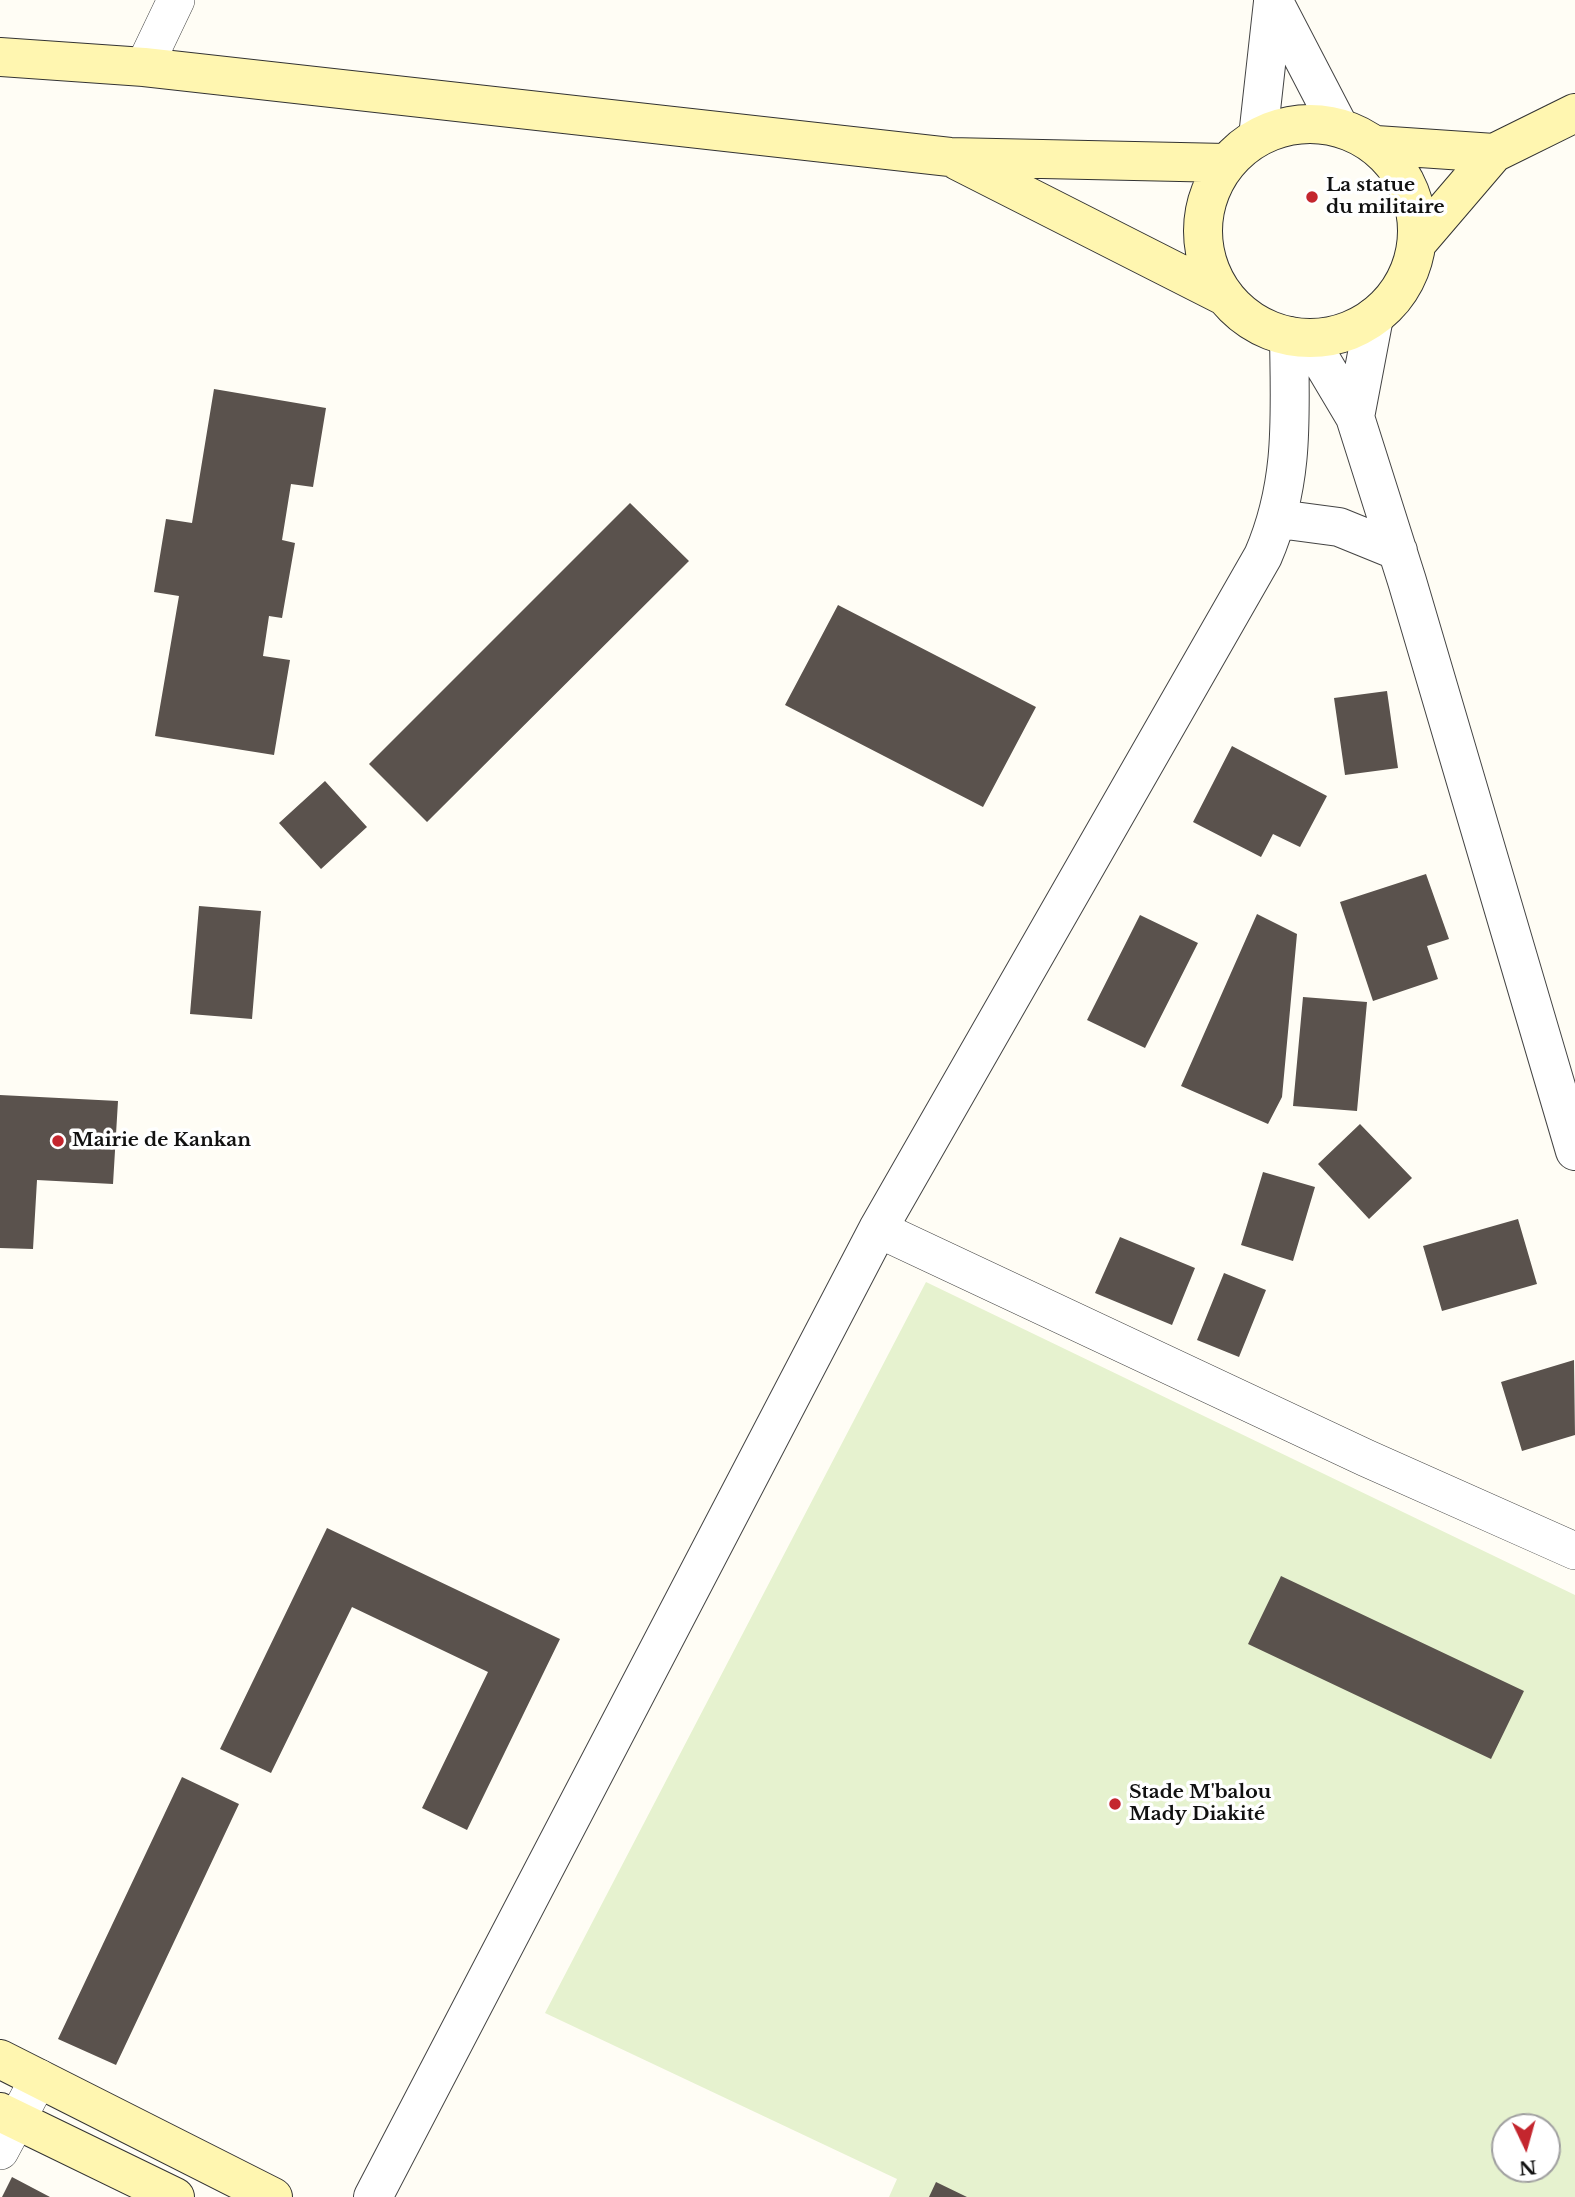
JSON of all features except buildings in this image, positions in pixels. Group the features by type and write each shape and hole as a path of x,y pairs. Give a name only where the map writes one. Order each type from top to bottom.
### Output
{"main road":[{"path":"0,57 145,67 950,157 1226,163"},
{"path":"1417,243 1494,153 1575,113"},
{"path":"1298,124 1339,127 1376,145 1401,172 1416,206 1417,243 1410,271 1401,288 1374,317 1343,333 1299,337 1266,328 1244,315 1226,297 1208,266 1202,230 1208,195 1226,163 1258,136 1298,124"},
{"path":"1376,145 1494,153"},
{"path":"950,157 1226,297"},
{"path":"0,2059 272,2197"},
{"path":"6,2127 175,2197"}],"street":[{"path":"145,67 176,0"},
{"path":"1273,1 1339,127"},
{"path":"1258,136 1273,1"},
{"path":"1355,417 1374,317"},
{"path":"1299,337 1355,417 1398,551 1575,1151"},
{"path":"373,2197 878,1229 1263,556 1279,519 1299,337"},
{"path":"1279,519 1339,527 1398,551"},
{"path":"878,1229 1354,1452 1575,1551"},
{"path":"6,2127 39,2078"}],"green space":[{"name":"Stade M'balou Mady Diakité","path":"926,1282 1575,1595 1575,2197 889,2197 897,2179 545,2013"}],"place":[{"name":"La statue du militaire","path":"1312,197"},
{"name":"Mairie de Kankan","path":"58,1141"},
{"name":"Stade M'balou Mady Diakité","path":"1115,1804"}]}
